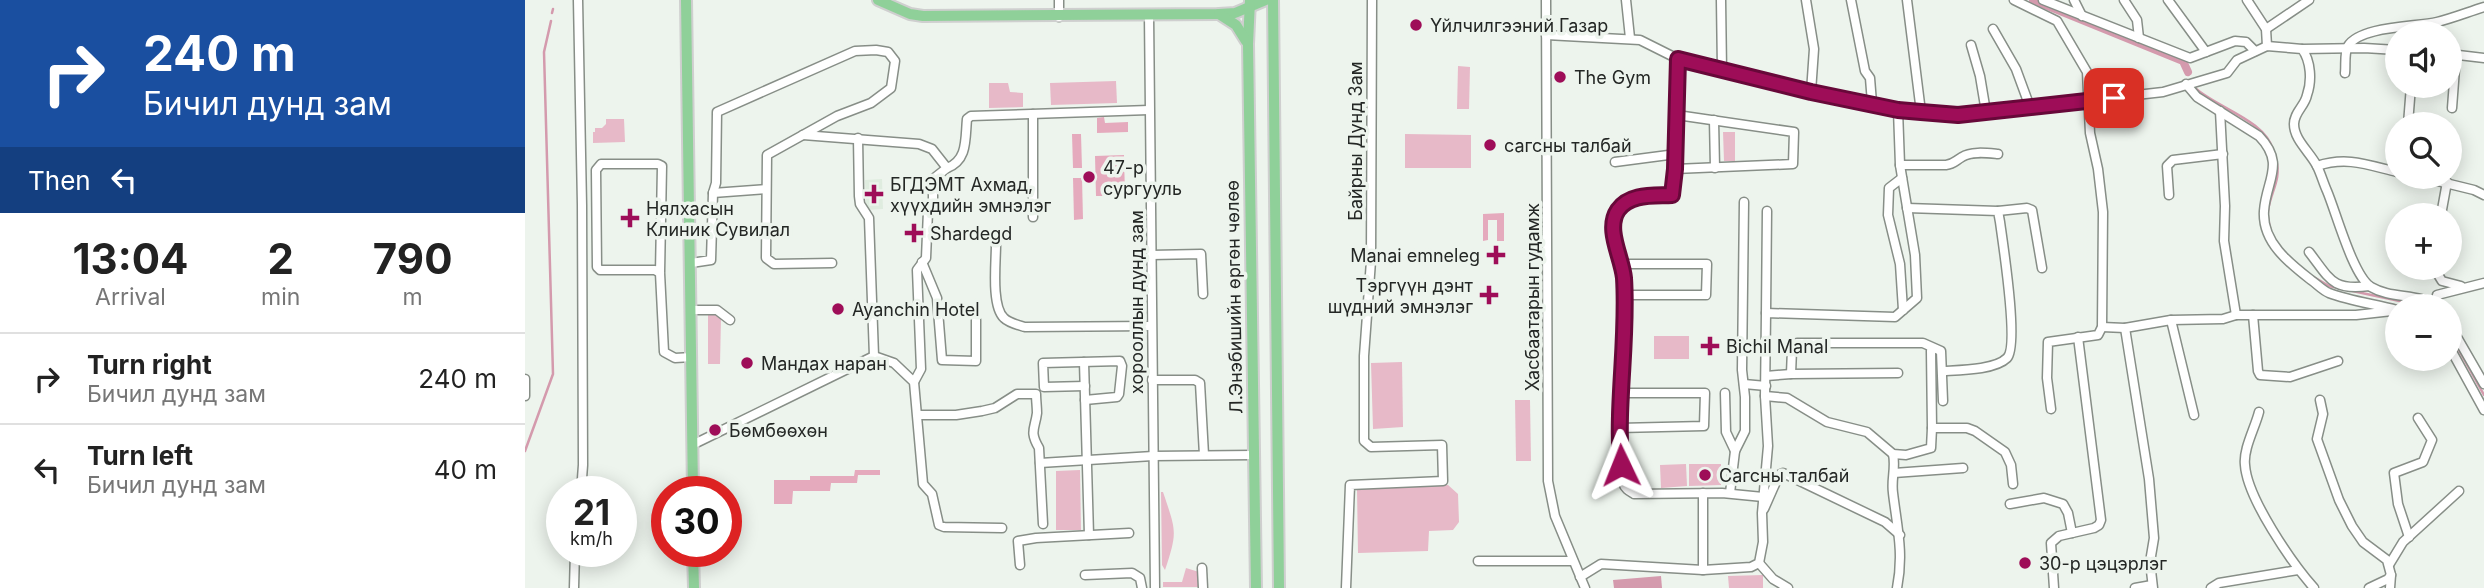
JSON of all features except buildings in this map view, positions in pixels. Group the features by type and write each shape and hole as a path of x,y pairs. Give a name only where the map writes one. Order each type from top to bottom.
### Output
{"main road":[{"path":"686,0 693,476"},
{"path":"878,0 910,14 923,16 1219,14 1235,13 1250,3 1266,0"},
{"path":"1273,0 1279,588"},
{"name":"Л.Энэбишийн өргөн чөлөө","path":"1250,3 1248,44 1260,278 1253,455 1256,588"},
{"path":"1219,14 1236,25 1248,44"},
{"path":"1260,278 1273,281 1275,285"},
{"path":"693,567 694,588"}],"street":[{"path":"578,0 583,205 582,476"},
{"path":"1059,0 1059,16"},
{"name":"Байрны Дунд Зам","path":"1346,588 1350,485 1443,481 1443,445 1371,447 1364,441 1364,356 1371,261 1372,0"},
{"name":"Хасбаатарын гудамж","path":"1546,0 1548,481 1555,516 1585,588"},
{"path":"1626,0 1630,38"},
{"path":"1721,0 1722,70"},
{"path":"1806,0 1814,49 1811,92"},
{"path":"1851,0 1865,71 1870,78 1872,103"},
{"path":"1907,0 1921,112"},
{"path":"2014,0 2060,24 2085,66 2090,100 2090,133 2103,212 2102,327 2098,335 2048,342 2047,378 2051,409"},
{"path":"2043,0 2190,58 2235,41 2246,42 2255,51"},
{"path":"2074,0 2082,16"},
{"path":"2124,0 2137,20 2139,37"},
{"path":"2168,0 2206,52"},
{"path":"2247,0 2266,29 2267,46"},
{"path":"2266,29 2309,0"},
{"path":"2345,73 2347,49 2350,43 2360,36 2381,30 2434,23 2484,7"},
{"name":"хорооллын дунд зам","path":"1149,15 1156,588"},
{"path":"1993,29 2016,69 2030,107"},
{"path":"1546,35 1630,38 1651,44 1678,59 1811,92 1898,110 1958,115 2163,92 2227,73 2237,60 2267,46 2302,50 2385,50"},
{"path":"1971,45 1986,112"},
{"path":"2302,50 2308,58 2307,97 2294,122 2296,134 2317,166 2349,251 2369,286"},
{"path":"691,263 711,260 717,112 855,51 888,52 895,61 891,88 871,103 837,116 767,155 766,258 774,264 832,263"},
{"path":"2462,56 2484,58"},
{"path":"1678,59 1676,154 1672,195 1639,197 1624,203 1616,212 1613,226 1616,247 1623,264 1625,295 1619,428 1622,481 1627,491 1634,495 1730,493 1763,497"},
{"path":"2186,84 2197,97 2259,135 2271,153 2274,170 2264,211 2266,228 2274,247 2296,269 2327,292 2385,307"},
{"path":"2452,98 2452,108"},
{"path":"913,382 921,369 917,270 926,258 928,211 933,201 933,179 957,164 962,156 968,117 1149,110"},
{"path":"1766,313 1895,317 1917,298 1915,255 1900,165 1898,110"},
{"path":"2220,111 2224,241 2236,314"},
{"path":"1033,114 1033,217"},
{"path":"1675,169 1793,164 1794,132 1677,115"},
{"path":"1714,120 1715,168"},
{"path":"800,135 919,144 932,149 947,168"},
{"path":"858,138 860,204 869,218 874,356"},
{"path":"1900,165 1952,164 1962,157 1977,153 1998,153"},
{"path":"1615,162 1676,154"},
{"path":"2169,195 2167,166 2173,160 2223,154"},
{"path":"2317,166 2334,161 2385,169"},
{"path":"660,273 655,270 600,270 597,267 596,170 601,164 662,166 660,273 664,352 675,358 692,357"},
{"path":"1902,178 1889,188 1888,215 1899,264 1903,310"},
{"path":"2462,186 2484,195"},
{"path":"713,193 766,189"},
{"path":"1730,493 1735,451 1745,431 1742,370 1744,202"},
{"path":"1907,208 2032,210 2042,268"},
{"path":"1759,563 1763,541 1762,513 1768,446 1765,396 1767,211"},
{"path":"1943,371 1978,368 2005,360 2012,347 2011,315 1998,211"},
{"path":"996,245 996,302 1001,316 1009,322 1025,327 1151,326"},
{"path":"2309,252 2334,284 2351,289 2369,286 2397,294"},
{"path":"1151,255 1201,254 1203,294"},
{"path":"922,262 937,298 942,360 976,361 976,320"},
{"path":"1623,264 1707,264 1706,295 1625,295"},
{"path":"2441,280 2455,286 2467,286"},
{"path":"2440,294 2484,283"},
{"path":"692,310 717,310 730,320"},
{"path":"2102,327 2125,328 2171,320 2223,319 2236,314 2356,315 2385,311"},
{"path":"2253,315 2260,375 2290,377 2338,361"},
{"path":"2171,320 2194,415"},
{"path":"2125,328 2149,479 2154,538 2150,552 2153,586 2135,588"},
{"path":"2054,588 2051,543 2059,536 2094,528 2101,520 2078,337"},
{"path":"1791,374 1792,349 1797,343 1923,343 1941,351 1943,401"},
{"path":"2462,346 2484,384"},
{"path":"1893,454 1906,455 1931,448 1931,351"},
{"path":"692,445 874,356 894,363 913,382 923,484 932,494 939,525 1002,528"},
{"path":"2472,363 2484,360"},
{"path":"1085,386 1044,387 1043,363 1120,361 1122,366 1117,397 1085,400"},
{"path":"1084,362 1089,535"},
{"path":"2462,370 2484,410"},
{"path":"1744,384 1791,374 1898,373"},
{"path":"525,379 525,397"},
{"path":"1152,380 1195,380 1201,383 1204,455"},
{"path":"1619,428 1704,426 1705,393 1622,393"},
{"path":"1725,393 1726,432 1735,451"},
{"path":"918,415 955,415 982,411 995,408 1017,394 1036,394 1037,414 1033,438 1039,447 1043,524"},
{"path":"1765,396 1787,398 1827,422 1867,432 1893,454 1896,466 1892,490 1900,535 1901,569 1896,588"},
{"path":"2321,400 2323,414 2317,439 2339,500 2363,542 2387,560 2391,575 2390,588"},
{"path":"2259,412 2245,460 2246,473 2261,509 2298,570 2314,588"},
{"path":"2409,537 2398,504 2394,473 2423,462 2432,440 2418,418"},
{"path":"1932,428 1967,428 1985,438 2005,452 2011,465 2013,484"},
{"path":"1040,463 1153,456 1253,455"},
{"path":"1894,473 1963,468"},
{"path":"1762,513 1779,475 1783,473 1885,522 1900,535"},
{"path":"2389,565 2409,537 2459,491"},
{"path":"1703,493 1703,570"},
{"path":"2010,503 2044,498 2063,504 2068,513 2072,533"},
{"path":"1020,565 1018,541 1129,533"},
{"path":"1478,561 1573,561"},
{"path":"1580,577 1601,564 1703,570 1751,567 1759,563"},
{"path":"1759,563 1773,579 1788,588"},
{"path":"573,588 574,567"},
{"path":"1202,568 1203,588"},
{"path":"2211,588 2219,583 2298,570"},
{"path":"1085,575 1132,573 1140,578 1142,588"},
{"path":"2369,588 2391,575"}],"shaded area":[{"path":"1458,66 1470,67 1469,109 1457,109"},
{"path":"1116,81 1117,103 1051,105 1050,83"},
{"path":"989,83 1008,83 1010,92 1023,93 1023,107 989,108"},
{"path":"1104,117 1105,123 1128,122 1128,132 1097,133 1097,118"},
{"path":"606,119 624,119 625,142 593,143 595,128 602,128"},
{"path":"1723,132 1735,132 1735,161 1724,161"},
{"path":"1072,134 1081,134 1082,168 1073,168"},
{"path":"1405,134 1471,135 1471,168 1405,168"},
{"path":"1124,155 1125,196 1096,196 1095,156"},
{"path":"1073,178 1082,178 1083,219 1074,220"},
{"name":"БГДЭМТ Ахмад, хүүхдийн эмнэлэг","path":"882,179 883,209 866,210 865,180"},
{"path":"1504,213 1504,241 1497,241 1497,220 1488,220 1488,240 1483,241 1483,214"},
{"path":"708,314 717,314 721,318 720,364 708,364"},
{"path":"1527,325 1540,325 1541,381 1527,382"},
{"path":"1654,336 1689,336 1689,359 1654,359"},
{"path":"1402,362 1403,427 1373,429 1371,363"},
{"path":"1515,400 1530,400 1531,461 1516,461"},
{"path":"1686,464 1687,486 1661,488 1660,465"},
{"name":"Сагсны талбай","path":"1689,464 1721,464 1721,485 1689,486"},
{"path":"855,470 880,470 880,475 858,475 857,483 831,483 830,491 793,491 792,504 774,504 774,480 810,480 810,476 854,476"},
{"path":"1080,470 1081,530 1056,530 1056,471"},
{"path":"1448,485 1458,494 1459,522 1453,530 1429,531 1428,551 1358,553 1357,489"},
{"path":"1161,492 1174,531 1165,570 1162,565"},
{"path":"1186,568 1199,572 1200,587 1163,587 1163,582 1182,582"},
{"path":"1763,575 1763,588 1729,588 1728,576"},
{"path":"1661,576 1662,588 1614,588 1613,580"}],"waterway":[{"path":"2033,0 2183,61 2188,72"},
{"path":"552,13 553,9"},
{"path":"525,451 553,374 544,52 551,21"},
{"path":"2195,88 2251,122 2261,130 2273,150"},
{"path":"2270,228 2268,213 2277,180 2276,160"},
{"path":"2312,276 2329,286 2385,298"},
{"path":"2462,356 2484,395"}],"place":[{"name":"Үйлчилгээний Газар","path":"1416,25"},
{"name":"The Gym","path":"1560,77"},
{"name":"сагсны талбай","path":"1490,145"},
{"name":"47-р сургууль","path":"1089,177"},
{"name":"БГДЭМТ Ахмад, хүүхдийн эмнэлэг","path":"874,194"},
{"name":"Нялхасын Клиник Сувилал","path":"630,218"},
{"name":"Shardegd","path":"914,233"},
{"name":"Manai emneleg","path":"1496,255"},
{"name":"Тэргүүн дэнт шүдний эмнэлэг","path":"1489,295"},
{"name":"Ayanchin Hotel","path":"838,309"},
{"name":"Bichil Manal","path":"1710,346"},
{"name":"Мандах наран","path":"747,363"},
{"name":"Бөмбөөхөн","path":"715,430"},
{"name":"Сагсны талбай","path":"1705,475"},
{"name":"30-р цэцэрлэг","path":"2025,563"}],"route":[{"path":"1621,465 1619,428 1625,343 1625,295 1623,264 1616,247 1613,226 1616,212 1624,203 1639,197 1672,195 1678,59 1811,92 1898,110 1958,115 2114,98"}]}
